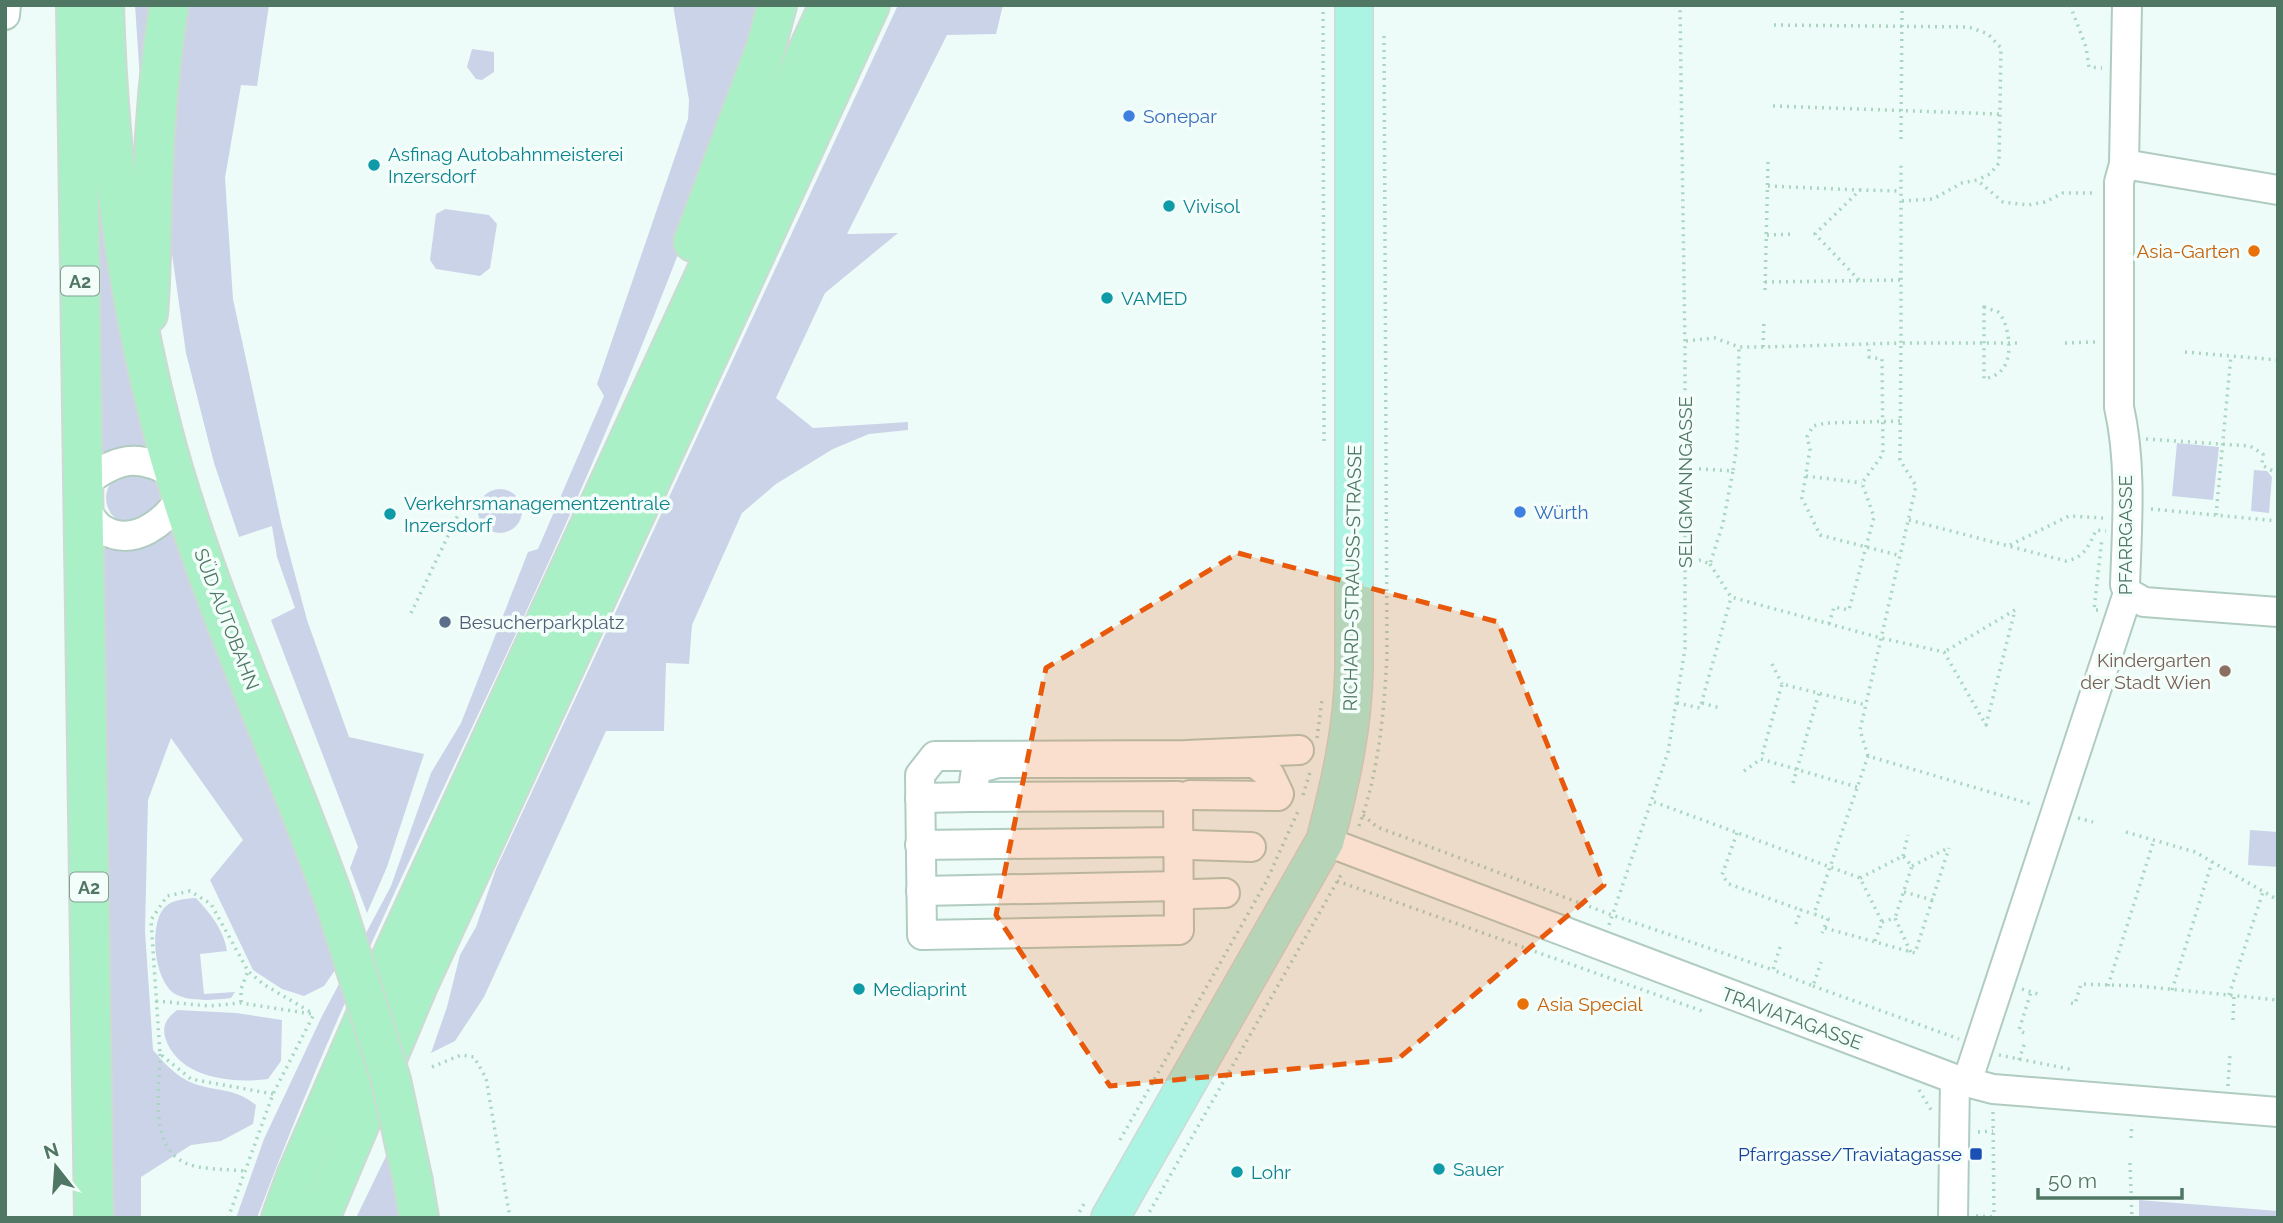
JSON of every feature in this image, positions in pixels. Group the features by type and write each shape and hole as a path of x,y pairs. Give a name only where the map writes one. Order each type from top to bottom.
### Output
{"highway":[{"name":"A2","path":"76,5 94,1218"},
{"name":"SÜD AUTOBAHN","path":"104,5 115,181 131,295 144,357 179,485 334,900 391,1080 416,1200"},
{"path":"144,357 153,257 153,181 158,80 169,5"},
{"path":"586,530 602,474 710,201 765,47 777,5"},
{"path":"281,1218 386,969 829,5"},
{"path":"320,1218 418,985 870,5"}],"main road":[{"name":"RICHARD-STRAUSS-STRASSE","path":"1100,1206 1338,846 1352,714 1354,668 1353,5"}],"street":[{"path":"5,15 6,5"},
{"name":"PFARRGASSE","path":"1953,1218 1979,1047 2128,593 2119,519 2124,432 2119,407 2119,181 2124,164 2127,5"},
{"path":"2124,164 2278,190"},
{"path":"143,460 179,485 171,513 151,529 128,536 102,529 83,496 106,466 124,461 143,460"},
{"path":"2128,593 2144,602 2278,612"},
{"path":"920,798 1178,796 1185,844 1185,890 1179,930 924,937 921,932 920,845 920,798 920,775 924,767 935,756 943,755 1309,753"},
{"path":"972,797 976,769 999,763 1034,762 1255,763 1270,775 1278,795 1190,795"},
{"path":"920,845 1185,844 1251,847"},
{"name":"TRAVIATAGASSE","path":"1338,846 1601,947 1972,1083 2278,1112"},
{"path":"921,891 1185,890 1226,893"}],"path":[{"path":"1323,5 1324,454"},
{"name":"SELIGMANNGASSE","path":"1601,947 1654,802 1677,703 1685,649 1685,341 1680,5"},
{"path":"2070,5 2086,47 2089,67 2102,68"},
{"path":"1901,139 1902,8"},
{"path":"1774,25 1969,27 1988,34 2001,48 1999,163 1990,174 1962,183 1933,199 1901,201"},
{"path":"1773,106 2000,114"},
{"path":"1765,290 1768,161"},
{"path":"1814,914 1868,756 1860,730 1916,486 1899,460 1901,163"},
{"path":"1977,180 2003,202 2028,205 2045,202 2063,193 2101,193"},
{"path":"1768,186 1901,191"},
{"path":"1858,280 1815,234 1860,190"},
{"path":"1767,235 1794,234"},
{"path":"1765,282 1900,280"},
{"path":"1984,307 1992,308 2004,318 2007,344 2007,360 2002,370 1984,379 1984,344 1984,307"},
{"path":"1763,347 1764,320"},
{"path":"1685,341 1715,338 1739,347 1901,343 2020,344"},
{"path":"2065,343 2102,342"},
{"path":"1862,482 1883,453 1882,359 1869,357 1869,344"},
{"path":"1710,565 1723,523 1737,445 1739,347"},
{"path":"2185,352 2278,360"},
{"path":"2216,515 2231,355"},
{"path":"1900,421 1826,422 1813,426 1807,437 1810,449 1802,498 1820,535 1901,556"},
{"path":"2144,439 2250,446 2263,454 2262,465 2278,474"},
{"path":"1685,468 1733,471"},
{"path":"1806,476 1862,482"},
{"path":"1829,624 1834,607 1849,610 1874,517 1862,482"},
{"path":"411,613 459,513"},
{"path":"2008,546 2069,516 2119,519 2216,515 2278,521"},
{"path":"1909,520 2066,561 2085,552 2095,530 2119,519"},
{"path":"1685,562 1701,560 1710,565 1731,597 1881,638 1944,652 1986,724 2015,610 1944,652"},
{"path":"1677,703 1700,708 1731,597"},
{"path":"1744,771 1760,759 1782,684 1772,664"},
{"path":"1782,684 1866,705"},
{"path":"1117,1145 1266,882 1295,821 1324,688"},
{"path":"1793,783 1819,693"},
{"path":"1702,703 1720,708"},
{"path":"1868,756 2057,811"},
{"path":"1760,759 1857,787"},
{"path":"1654,802 1860,878 1882,922 1875,942"},
{"path":"1146,1218 1337,881 1338,846 1363,816 1377,827 1979,1047"},
{"path":"2126,832 2195,852 2278,900"},
{"path":"1737,833 1722,875 1729,884 1828,919 1822,933"},
{"path":"1860,878 1903,856 1908,835"},
{"path":"2108,986 2154,840"},
{"path":"1824,927 1911,953 1915,954 1949,848 1912,866 1895,918 1911,953"},
{"path":"1903,856 1912,866"},
{"path":"2171,991 2212,862"},
{"path":"1337,881 1717,1016"},
{"path":"244,1171 186,1164 171,1154 161,1136 160,1054 151,920 167,896 190,891 211,904 248,971 263,984 314,1014"},
{"path":"1904,892 1934,901"},
{"path":"2233,1020 2232,996 2263,892"},
{"path":"1796,924 1801,910"},
{"path":"1882,922 1895,918"},
{"path":"1773,970 1780,947"},
{"path":"1813,986 1821,962"},
{"path":"241,1003 241,989 248,971"},
{"path":"2071,1003 2075,1004 2081,984 2139,986 2278,1000"},
{"path":"2024,1033 2019,1030 2031,992 2038,994"},
{"path":"156,1001 209,1006 241,1003 314,1014"},
{"path":"228,1218 273,1094 314,1014"},
{"path":"2019,1060 2025,1042"},
{"path":"160,1054 191,1079 273,1094"},
{"path":"1994,1218 1972,1083 1994,1054 2080,1071"},
{"path":"432,1066 461,1055 474,1057 486,1078 510,1218"},
{"path":"2228,1086 2240,1087"},
{"path":"1918,1089 1931,1109 1931,1123"},
{"path":"2130,1163 2132,1218"},
{"path":"1076,1218 1100,1206"}],"highlighted area":[{"path":"1238,553 1498,622 1604,885 1398,1059 1110,1086 996,915 1046,668"}],"shaded area":[{"path":"135,5 159,5 144,139"},
{"path":"184,5 269,5 257,86 241,85 225,178 233,299 282,526 307,620 349,737 424,754 387,867 367,913 350,868 358,847 271,620 295,608 277,557 272,526 239,537 214,463 186,353 170,240 171,131"},
{"path":"673,5 765,5 677,258 610,423 342,1009 257,1218 236,1218 264,1139 322,1016 391,886 431,773 461,723 528,552 538,549 604,396 597,384 688,119 689,100"},
{"path":"898,5 1003,5 996,34 947,35 847,234 898,233 825,293 776,398 813,428 908,422 908,430 869,434 833,449 776,484 742,513 692,625 689,664 666,663 664,731 606,731 484,997 455,1041 431,1053 447,1007 460,955 476,927 496,869"},
{"path":"472,49 494,52 494,72 482,80 476,79 467,67"},
{"path":"92,56 156,455 101,456"},
{"path":"445,209 489,215 497,224 490,268 480,276 436,269 430,260 436,214"},
{"path":"2177,443 2219,447 2213,500 2172,496"},
{"path":"2254,470 2267,471 2272,477 2269,513 2251,511"},
{"path":"133,471 152,479 160,498 152,517 133,525 114,517 106,498 114,479"},
{"path":"500,489 516,495 522,511 516,527 500,533 484,527 478,511 484,495"},
{"path":"175,531 338,966 324,986 304,996 282,989 253,970 210,880 243,840 171,738 148,800 145,931 153,1050 186,1080 240,1095 256,1105 253,1124 221,1141 191,1145 141,1177 141,1218 108,1218 98,544 151,541"},
{"path":"2250,830 2278,832 2278,867 2248,865"},
{"path":"196,898 220,929 227,951 200,954 204,994 235,992 231,998 196,1000 183,997 169,989 163,979 155,939 160,915 172,902"},
{"path":"177,1010 236,1013 282,1020 281,1061 268,1079 223,1079 193,1070 171,1051 165,1037 166,1022"},
{"path":"389,1150 403,1218 356,1218"},
{"path":"2139,1200 2278,1211 2278,1218 2139,1218"}],"place":[{"name":"Sonepar","path":"1129,116"},
{"name":"Asfinag Autobahnmeisterei Inzersdorf","path":"374,165"},
{"name":"Vivisol","path":"1169,206"},
{"name":"Asia-Garten","path":"2254,251"},
{"name":"VAMED","path":"1107,298"},
{"name":"Würth","path":"1520,512"},
{"name":"Verkehrsmanagementzentrale Inzersdorf","path":"390,514"},
{"name":"Besucherparkplatz","path":"445,622"},
{"name":"Kindergarten der Stadt Wien","path":"2225,671"},
{"name":"Mediaprint","path":"859,989"},
{"name":"Asia Special","path":"1523,1004"},
{"name":"Pfarrgasse/Traviatagasse","path":"1976,1154"},
{"name":"Sauer","path":"1439,1169"},
{"name":"Lohr","path":"1237,1172"}]}
